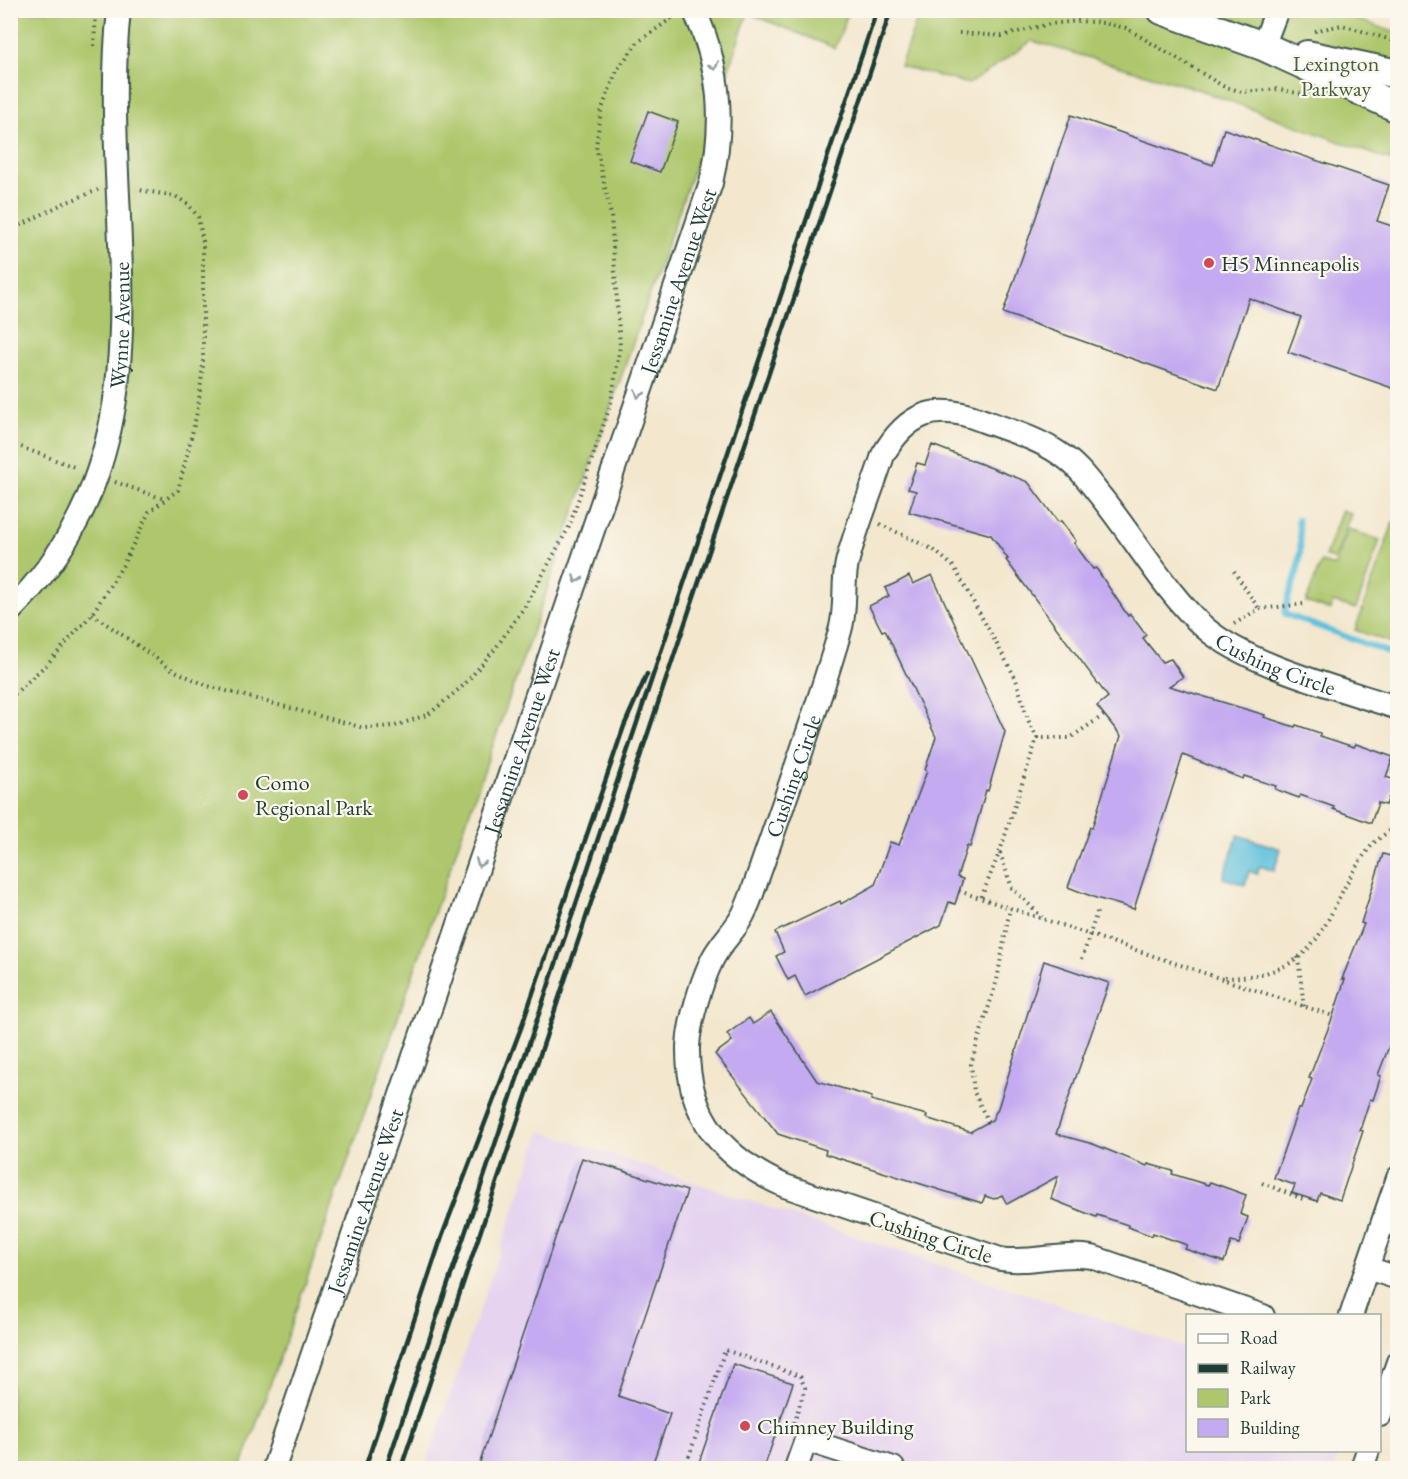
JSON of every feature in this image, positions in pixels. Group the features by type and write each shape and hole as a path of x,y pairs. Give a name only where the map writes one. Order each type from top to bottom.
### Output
{"main road":[{"path":"1162,10 1263,46 1398,108"},
{"path":"1263,46 1398,74"}],"street":[{"name":"Wynne Avenue","path":"10,611 54,560 76,521 97,475 118,392 122,253 116,137 116,41 119,10"},
{"name":"Jessamine Avenue West","path":"274,1468 711,183 719,149 721,122 718,77 694,10"},
{"path":"1263,46 1277,10"},
{"name":"Cushing Circle","path":"1257,1314 1092,1257 1066,1255 1024,1262 1000,1259 762,1175 728,1151 705,1122 692,1089 688,1046 692,1020 712,960 742,918 761,867 840,630 844,611 846,566 883,455 892,439 919,418 935,411 950,410 1043,444 1077,467 1187,609 1219,639 1251,657 1398,708"},
{"path":"1352,1314 1398,1178"},
{"path":"1367,1268 1398,1278"},
{"path":"1381,1413 1398,1362"},
{"path":"796,1468 799,1434 893,1468"},
{"path":"1362,1468 1367,1452"}],"path":[{"path":"92,614 173,670 208,686 364,728 395,726 429,714 464,685 495,649 526,605 569,527 611,403 620,346 611,215 596,146 601,111 617,70 638,42 685,10"},
{"path":"959,33 1002,36 1050,24 1078,21 1104,23 1126,28 1222,86 1242,92 1279,89 1312,98"},
{"path":"1306,34 1342,24 1398,42"},
{"path":"10,231 83,194 98,190 159,192 175,196 188,204 198,217 202,241 204,319 198,408 178,490 149,512 123,565 92,614 48,663 10,698"},
{"path":"10,443 164,499"},
{"path":"862,517 916,539 934,550 954,567 1016,679 1028,720 1037,738 1000,851 981,898"},
{"path":"1234,571 1259,609"},
{"path":"1219,639 1236,622 1259,609 1304,604"},
{"path":"1037,738 1070,738 1104,715"},
{"path":"1220,978 1258,974 1298,957 1322,934 1355,871 1374,843 1398,825"},
{"path":"1000,851 1012,888 1045,919"},
{"path":"959,891 1333,1017"},
{"path":"988,1122 974,1092 971,1064 997,980 1010,908"},
{"path":"1082,959 1097,912"},
{"path":"1298,957 1304,1007"},
{"path":"1262,1183 1303,1199"},
{"path":"685,1468 725,1350 800,1376 805,1388 799,1434"}],"shaded area":[{"path":"541,1131 1186,1348 1186,1452 1339,1452 1333,1468 425,1468"}],"green space":[{"name":"Como Regional Park","path":"10,11 849,11 835,48 748,13 241,1468 11,1468"},
{"name":"Lexington Parkway","path":"920,11 1333,11 1397,33 1397,163 1197,89 1032,41 969,84 900,66"},
{"path":"1342,510 1351,514 1335,560 1325,556"},
{"path":"1393,523 1398,525 1397,645 1355,630"},
{"path":"1348,529 1380,540 1356,609 1333,602 1330,610 1306,602 1321,562 1335,566"}],"water":[{"path":"1238,835 1281,849 1274,871 1260,866 1257,874 1249,871 1245,885 1223,878"}],"building":[{"path":"648,111 678,122 660,172 630,161"},
{"name":"H5 Minneapolis","path":"1071,115 1213,165 1224,129 1389,185 1377,221 1398,228 1398,390 1288,352 1301,317 1249,298 1218,389 1003,313"},
{"path":"932,445 1028,482 1058,522 1061,521 1076,541 1074,543 1093,569 1096,568 1128,616 1130,614 1146,635 1143,638 1162,662 1171,659 1183,677 1169,686 1265,715 1264,717 1295,727 1296,725 1354,747 1356,744 1393,757 1386,777 1395,780 1386,805 1378,803 1371,823 1333,809 1334,807 1275,789 1276,786 1244,776 1243,779 1183,755 1134,909 1068,887 1090,827 1092,828 1121,736 1097,706 1108,697 1006,560 1008,559 991,535 909,512 916,491 908,489 917,463 925,465"},
{"path":"932,575 1005,732 970,847 967,846 957,877 963,879 955,904 949,902 941,925 805,996 795,976 788,980 776,956 784,952 775,932 840,901 841,904 875,885 890,842 899,845 927,771 925,770 936,737 885,630 882,631 869,606 889,596 885,588 909,576 913,584"},
{"path":"1383,854 1398,858 1398,1023 1378,1075 1381,1076 1373,1100 1370,1099 1360,1130 1363,1131 1340,1200 1320,1193 1317,1201 1292,1193 1295,1185 1274,1178 1298,1109 1301,1109 1312,1079 1309,1078 1333,1016 1345,979 1342,979 1364,924 1361,923"},
{"path":"1044,961 1109,983 1056,1134 1093,1144 1147,1166 1148,1164 1173,1171 1172,1174 1208,1185 1210,1182 1246,1195 1240,1214 1248,1217 1239,1244 1231,1242 1224,1262 1185,1249 1187,1245 1153,1233 1152,1236 1128,1227 1128,1225 1097,1215 1096,1217 1051,1199 1058,1176 1007,1204 1002,1195 994,1199 985,1196 982,1203 825,1154 826,1150 778,1134 715,1054 732,1041 727,1034 749,1018 753,1024 771,1012 817,1081 872,1097 871,1100 927,1115 926,1118 970,1132 992,1120 998,1108"},
{"path":"582,1158 687,1191 618,1396 670,1414 651,1468 478,1468"},
{"name":"Chimney Building","path":"733,1364 793,1383 764,1468 697,1468"}],"waterway":[{"path":"1298,520 1300,557 1285,614 1398,656"}],"railway":[{"path":"386,1468 877,10"},
{"path":"401,1468 891,10"},
{"path":"365,1468 442,1236 521,1028 624,726 647,674"}],"place":[{"name":"H5 Minneapolis","path":"1209,263"},
{"name":"Como Regional Park","path":"243,795"},
{"name":"Chimney Building","path":"745,1426"}]}
